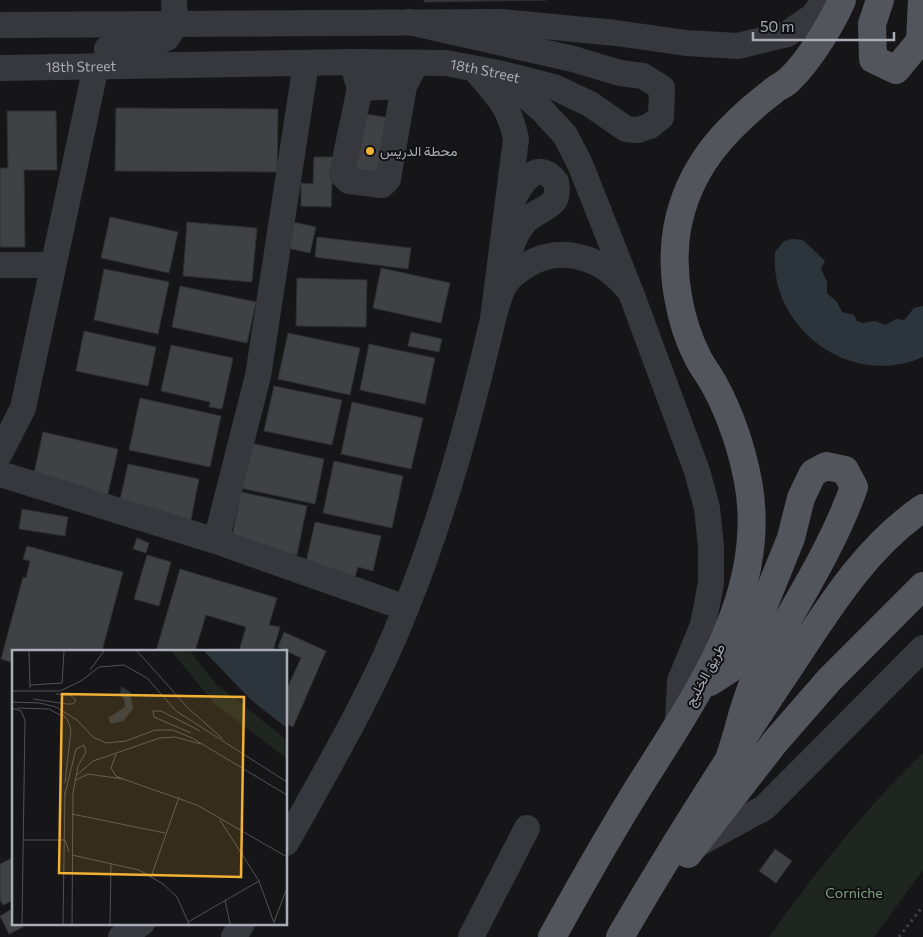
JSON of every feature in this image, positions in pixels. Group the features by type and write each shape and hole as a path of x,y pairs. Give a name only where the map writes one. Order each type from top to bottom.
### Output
{"main road":[{"name":"طريق الخليج","path":"552,937 610,833 698,690 730,627 748,576 752,531 748,482 735,434 716,386 699,360 688,334 679,299 675,264 677,230 684,205 704,160 724,134 773,90 789,81 833,20 842,0"},
{"path":"880,0 872,24 873,59 896,70 920,41 922,0"},
{"path":"698,690 730,669 759,617 790,538 801,498 813,472 826,466 845,470 854,487 847,507 826,555 755,679 730,756"},
{"path":"621,935 730,756 859,566 881,542 923,508"},
{"path":"621,935 694,846 775,742 811,701 923,586"}],"street":[{"path":"409,22 478,14 560,15 620,20 706,36 730,36 770,27 788,19 810,0"},
{"path":"0,25 174,12 409,22 540,25 616,32 686,43 738,46 787,34 813,16 825,0"},
{"path":"0,54 11,51 140,48 167,38 174,12"},
{"name":"18th Street","path":"0,68 417,62 486,70 554,87 590,104 626,129 638,130 650,126 661,117 662,88 643,76 620,73 573,59 409,22"},
{"path":"352,62 360,88 342,174 349,181 382,185 388,178 404,86 417,62"},
{"path":"216,541 258,376 306,63"},
{"path":"0,453 23,408 96,66"},
{"path":"486,70 512,119 516,139 493,319"},
{"path":"486,70 541,109 565,135 580,164 631,292 696,472 707,508 711,547 711,583 703,625 680,681 678,724"},
{"path":"360,88 404,86"},
{"path":"288,838 294,821 363,704 406,608 446,496 472,407 493,319 504,285 509,254 519,228 526,220 555,201 557,195 556,182 547,174 541,172 528,176 516,191 507,214"},
{"path":"504,285 518,270 535,260 567,254 596,262 618,278 631,292"},
{"path":"0,265 53,264"},
{"path":"0,474 216,541 406,608"},
{"path":"694,846 764,808 923,648"},
{"path":"471,937 527,828"},
{"path":"121,937 140,924"},
{"path":"234,937 241,924"}],"path":[{"path":"899,937 923,906"}],"green space":[{"name":"Corniche","path":"923,753 923,870 874,937 769,937 861,818"}],"shaded area":[{"path":"792,239 803,240 825,261 821,269 827,282 827,293 837,302 842,312 854,315 857,321 863,323 875,321 885,325 896,319 904,320 914,308 923,306 923,357 896,365 869,365 843,358 820,345 800,327 786,305 777,280 775,252 784,241"}],"building":[{"path":"424,0 546,0 424,2"},
{"path":"116,108 278,109 277,172 115,171"},
{"path":"7,111 56,111 57,170 24,170 25,247 0,247 0,168 8,168"},
{"path":"360,113 396,119 383,189 348,183"},
{"path":"314,157 333,157 331,207 301,206 301,183 313,184"},
{"path":"110,217 178,232 169,273 101,258"},
{"path":"187,222 257,228 252,282 183,276"},
{"path":"293,222 316,227 310,253 287,248"},
{"path":"317,237 411,248 408,269 315,257"},
{"path":"381,268 450,283 441,323 373,308"},
{"path":"104,269 169,282 158,334 94,320"},
{"path":"297,278 367,280 366,327 296,326"},
{"path":"180,286 256,302 247,343 172,327"},
{"path":"84,331 156,347 148,386 76,371"},
{"path":"411,332 442,339 439,352 408,346"},
{"path":"288,333 360,348 350,395 278,379"},
{"path":"369,344 435,358 425,404 360,390"},
{"path":"171,345 233,358 222,409 209,407 210,402 161,391"},
{"path":"274,386 342,400 332,445 264,431"},
{"path":"140,398 221,416 210,467 129,450"},
{"path":"352,402 423,418 411,469 341,454"},
{"path":"43,432 118,449 107,498 32,482"},
{"path":"250,443 324,459 315,504 240,488"},
{"path":"334,461 403,476 392,528 323,513"},
{"path":"128,464 199,479 190,525 118,509"},
{"path":"241,492 307,506 297,555 231,541"},
{"path":"22,509 68,517 65,536 19,529"},
{"path":"315,522 381,536 373,571 358,567 355,577 305,567"},
{"path":"137,538 149,543 146,553 133,549"},
{"path":"27,546 123,572 102,650 12,650 12,662 1,659 23,577 26,578 30,561 23,559"},
{"path":"147,555 171,562 159,606 134,599"},
{"path":"180,569 277,598 269,625 280,627 273,650 239,650 246,627 206,615 195,650 156,650"},
{"path":"284,632 326,651 293,727 288,725 288,687 301,658 288,652 288,650 278,647"},
{"path":"775,849 792,861 776,883 759,871"},
{"path":"12,858 12,901 3,905 0,900 0,864"},
{"path":"12,909 12,924 22,924 23,927 9,934 0,916"}],"place":[{"name":"محطة الدريس","path":"370,151"}]}
